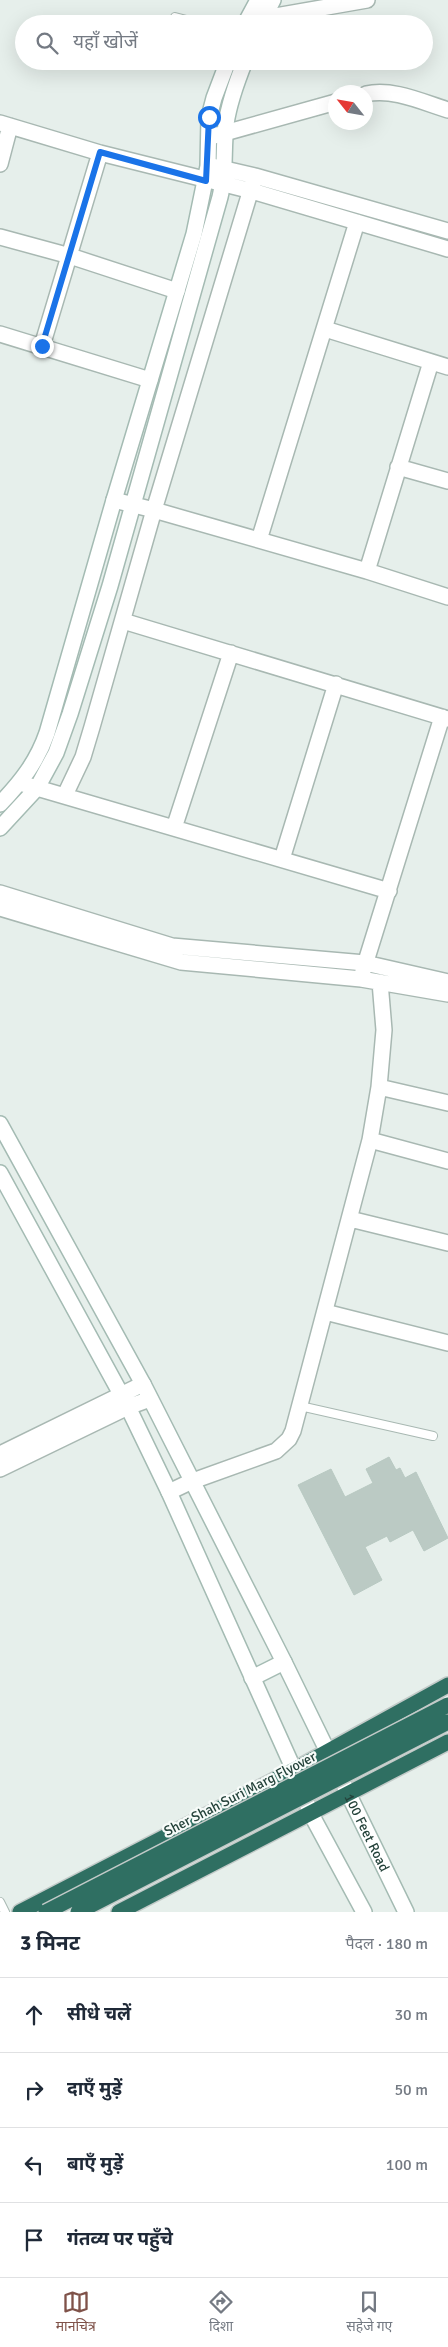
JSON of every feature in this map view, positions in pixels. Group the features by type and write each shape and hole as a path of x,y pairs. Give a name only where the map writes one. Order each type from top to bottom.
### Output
{"highway":[{"path":"20,1912 47,1908 66,1889 294,1770 448,1685"},
{"name":"Sher Shah Suri Marg Flyover","path":"47,1908 448,1705"},
{"path":"78,1912 448,1722"},
{"path":"119,1912 448,1742"}],"street":[{"path":"250,15 258,0"},
{"path":"265,15 273,0"},
{"path":"292,15 367,0"},
{"path":"0,804 20,783 34,763 47,733 114,500 194,234 207,173 209,117 225,70"},
{"path":"0,828 37,788 56,753 70,714 133,505 223,185 226,133 231,101 241,70"},
{"path":"373,93 385,92 400,95 448,110"},
{"path":"209,138 328,104"},
{"path":"0,164 5,125 100,152 207,173 225,169 255,176 448,231"},
{"path":"42,346 100,152"},
{"path":"207,173 223,185 252,191 448,249"},
{"path":"64,795 83,757 154,510 255,176"},
{"path":"259,540 357,222"},
{"path":"0,237 70,256 177,291"},
{"path":"325,329 448,366"},
{"path":"0,334 150,380"},
{"path":"367,571 431,362"},
{"path":"398,467 448,481"},
{"path":"114,500 367,571 448,597"},
{"path":"123,621 445,718 361,979"},
{"path":"174,828 232,653"},
{"path":"282,859 336,684"},
{"path":"20,783 389,891"},
{"path":"0,893 172,946 365,963 448,982"},
{"path":"0,908 181,962 361,979 448,994"},
{"path":"169,1492 190,1482 276,1451 289,1439 300,1406 370,1140 379,1087 384,1030 380,982"},
{"path":"379,1087 448,1103"},
{"name":"100 Feet Road","path":"0,1124 143,1384 190,1482 284,1662 406,1912"},
{"path":"370,1140 448,1161"},
{"path":"0,1173 124,1401 169,1492 294,1770 311,1814 363,1912"},
{"path":"350,1219 448,1243"},
{"path":"325,1312 448,1343"},
{"path":"0,1469 124,1401 143,1384"},
{"path":"0,1454 124,1401 150,1399"},
{"path":"252,1678 284,1662"},
{"path":"66,1889 78,1912"}],"lane":[{"path":"300,1406 433,1436"},
{"path":"0,1902 5,1912"}],"building":[{"path":"389,1457 396,1470 400,1468 405,1478 416,1472 448,1538 424,1551 413,1530 390,1542 387,1536 365,1547 382,1580 354,1595 298,1485 331,1469 345,1497 373,1483 366,1469"}],"route":[{"path":"42,346 100,152 206,181 209,117"}]}
